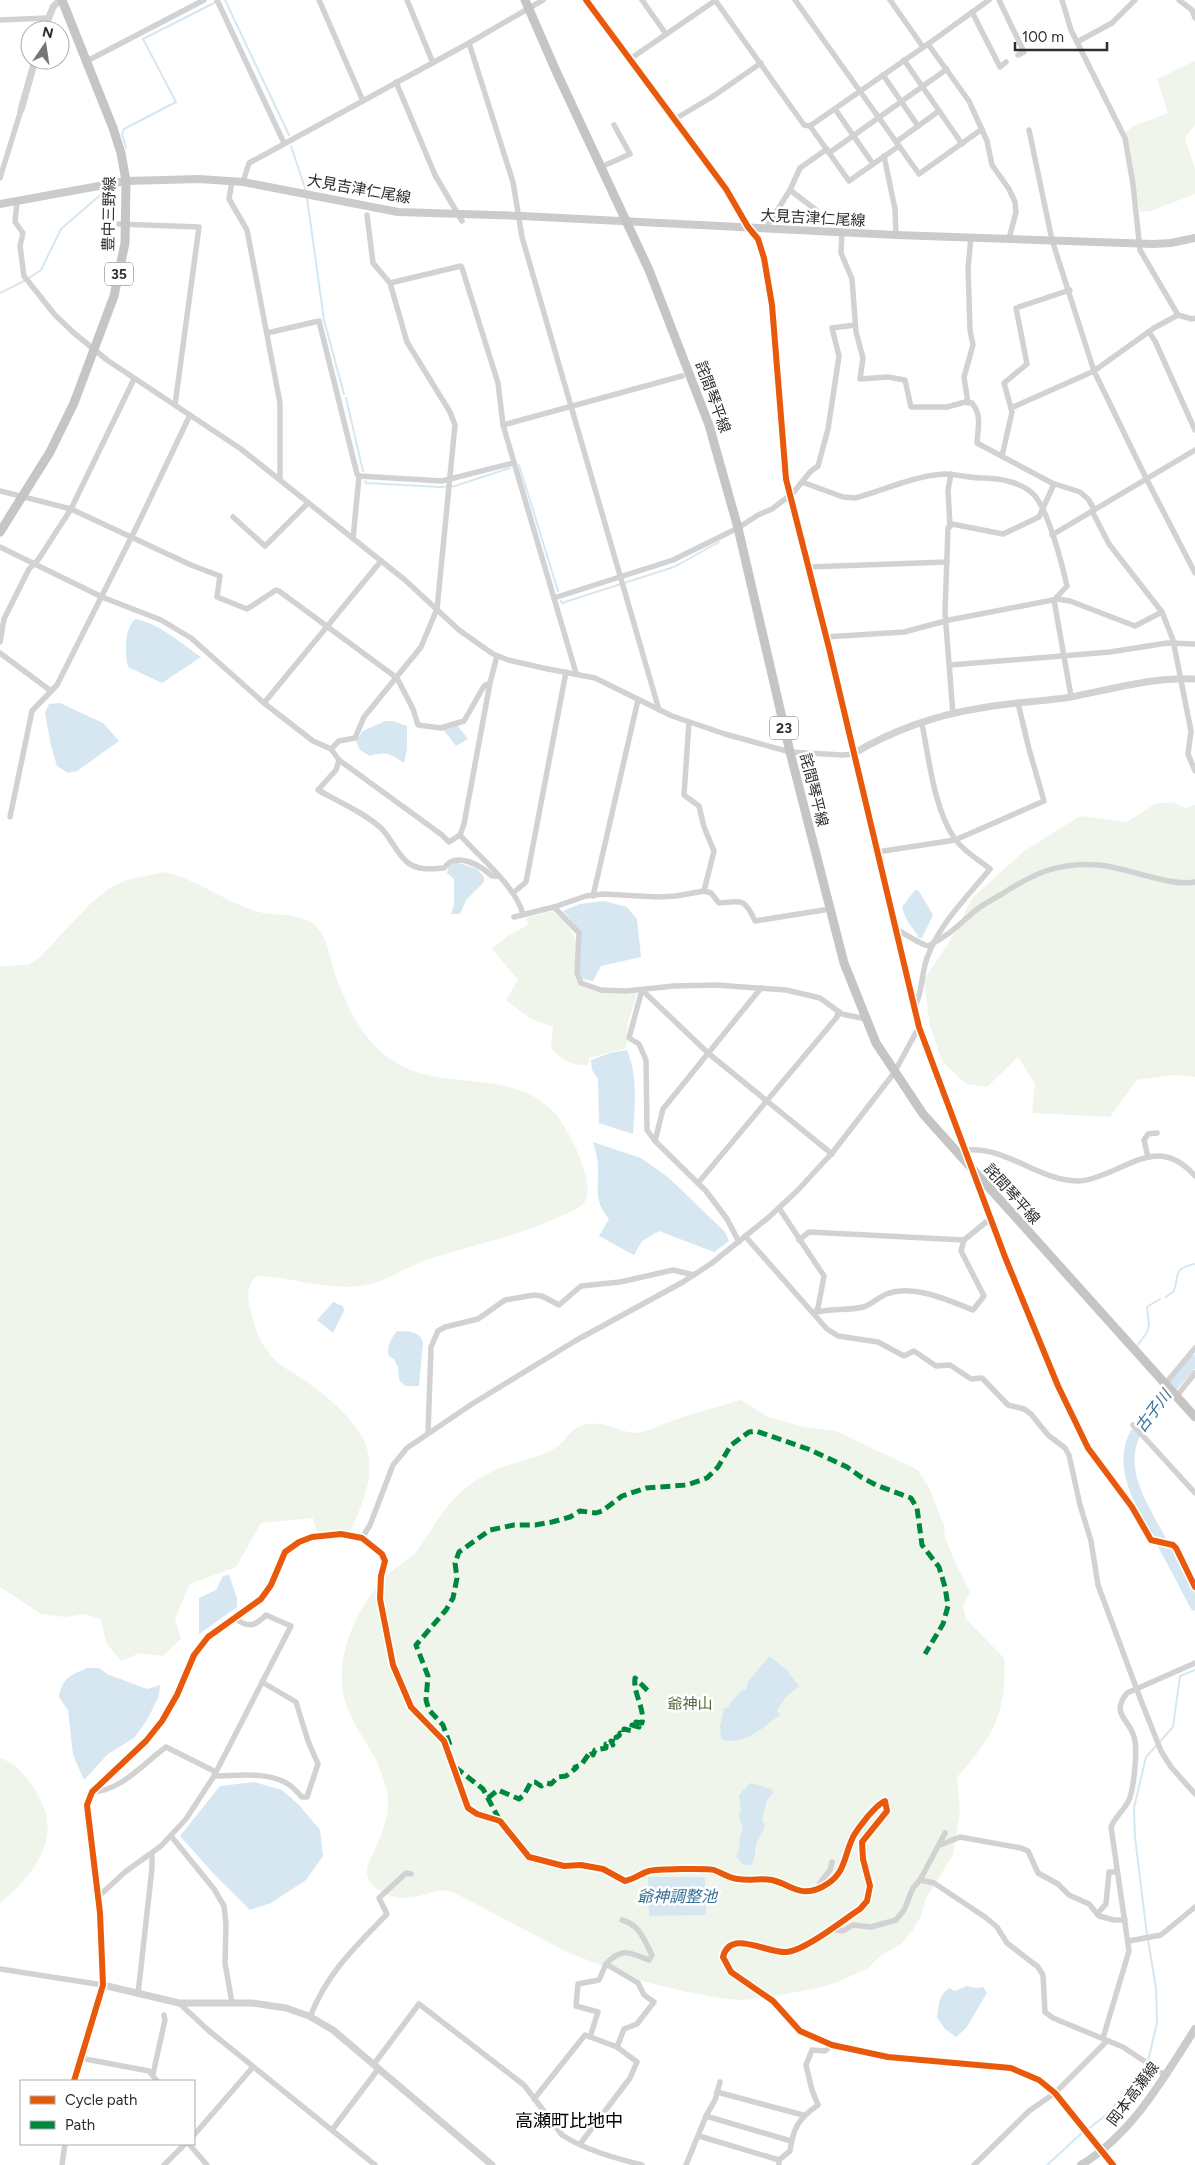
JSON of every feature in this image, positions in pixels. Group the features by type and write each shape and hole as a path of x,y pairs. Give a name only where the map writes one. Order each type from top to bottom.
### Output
{"main road":[{"name":"豊中三野線","path":"0,532 64,425 94,350 117,284 125,243 122,224 126,181 113,128 61,0"},
{"name":"詫間琴平線","path":"527,4 666,311 709,425 738,528 790,752 844,963 876,1043 894,1073 924,1114 1195,1417"},
{"name":"大見吉津仁尾線","path":"0,204 94,185 126,181 232,181 398,212 460,218 518,216 896,235 1140,244 1165,244 1195,238"},
{"name":"岡本高瀬線","path":"1081,2165 1101,2151 1132,2122 1195,2029"}],"street":[{"path":"0,20 47,18 61,0"},
{"path":"86,61 204,0"},
{"path":"217,0 284,143"},
{"path":"319,0 363,101"},
{"path":"407,0 433,63"},
{"path":"243,182 249,163 469,43 527,4 543,0"},
{"path":"586,0 726,189 748,227 758,240 768,277 786,479 919,1027 1048,1364 1088,1448 1132,1506 1151,1540 1176,1548 1195,1587"},
{"path":"642,0 666,34"},
{"path":"630,59 715,0 804,125 810,126 926,45 985,1"},
{"path":"795,0 920,174 982,130"},
{"path":"890,0 947,69 969,101 982,130 992,165 1009,189 1015,202 1016,212 1009,239"},
{"path":"999,0 1007,22 1024,52 1018,55"},
{"path":"1062,0 1071,30 1125,138 1133,184 1140,250 1178,315"},
{"path":"1077,42 1112,23 1135,0"},
{"path":"1179,0 1192,10 1195,18"},
{"path":"972,12 982,38 1000,67 1006,62"},
{"path":"469,43 514,182 518,216 660,710"},
{"path":"904,60 962,144"},
{"path":"674,119 712,97 760,64"},
{"path":"766,228 790,190 800,168 853,136 947,69"},
{"path":"0,178 32,70"},
{"path":"883,75 918,126"},
{"path":"396,82 435,175 460,218"},
{"path":"835,109 873,164"},
{"path":"810,126 849,181 884,156 918,126 939,111"},
{"path":"601,167 630,154 614,125"},
{"path":"1029,130 1052,240 1070,290 1094,371 1195,573"},
{"path":"884,156 895,209 896,235"},
{"path":"232,181 229,199 247,230 280,404 280,479"},
{"path":"790,190 816,210"},
{"path":"17,202 16,222 23,233 20,246 24,276 55,315 94,350 134,379 241,449 280,479 381,561 459,630 497,656 595,678 688,722 790,752 842,755 853,754 877,739 953,714 979,708 1071,696 1179,678 1195,679"},
{"path":"331,749 339,741 355,738 364,716 421,647 437,609 448,481 452,459 454,425 450,412 407,342 390,282 375,266 372,259 367,215"},
{"path":"122,224 199,227 175,405"},
{"path":"842,232 841,253 852,279 855,325 863,358 860,380 888,377 905,380 911,407 948,407 972,403 978,410 977,442 1054,484 1080,492 1088,499 1109,544 1162,612 1174,643 1179,678 1191,731 1188,754 1195,771"},
{"path":"968,403 964,378 973,344 970,330 968,268 971,237"},
{"path":"390,282 461,266 498,383 503,425 576,673"},
{"path":"1002,456 1012,412 1004,383 1027,364 1016,308 1070,290"},
{"path":"1011,408 1094,371 1148,332 1178,315 1193,318 1195,326"},
{"path":"267,333 319,321 359,476 353,539"},
{"path":"554,598 673,560 738,528 790,496 810,472 818,466 828,429 839,356 832,328 855,325"},
{"path":"1148,332 1155,341 1195,430"},
{"path":"503,425 682,376"},
{"path":"0,642 4,619 29,569 70,509 134,379"},
{"path":"10,817 32,711 57,684 190,415"},
{"path":"1052,535 1195,450"},
{"path":"359,476 448,481 514,463"},
{"path":"802,482 843,497 856,498 929,476 951,474 987,478 1015,484 1035,496 1043,511 1062,560 1066,586 1054,600"},
{"path":"951,474 948,490 950,526 948,528 946,621 953,714"},
{"path":"950,526 952,524 1004,534 1039,516 1054,484"},
{"path":"0,491 70,509 191,566 220,576 217,596 247,609 276,590 279,591 397,678 413,709 418,725 441,728 464,722 484,686 490,683"},
{"path":"233,518 265,546 308,503"},
{"path":"0,547 101,596 161,620 191,638 264,702 313,741 331,749 339,760 442,834 448,842 460,835 464,824 490,683 497,656"},
{"path":"264,702 381,561"},
{"path":"808,567 947,562"},
{"path":"825,638 904,632 946,621 1054,600 1070,601 1135,626 1162,612"},
{"path":"1054,600 1071,696"},
{"path":"950,665 1110,652 1174,643 1195,644"},
{"path":"0,653 51,691"},
{"path":"512,893 526,882 566,672"},
{"path":"593,896 638,700"},
{"path":"877,852 955,840 1044,801 1018,703"},
{"path":"688,722 684,795 699,806 704,827 714,851 704,891"},
{"path":"915,1006 922,988 928,957 962,903 990,869 955,840 940,805 922,724"},
{"path":"339,760 336,770 318,790 367,817 381,828 391,839 406,862 423,870 444,868 448,863 460,860 484,868 492,876 499,876"},
{"path":"460,835 499,876 512,893 523,914"},
{"path":"896,929 906,934 912,941 928,946 936,943 948,936 978,908 1036,874 1056,867 1098,865 1170,880 1195,882"},
{"path":"514,917 593,896 667,897 704,891 711,893 719,903 734,900 743,902 750,909 755,921 830,909"},
{"path":"554,907 579,933 577,973 580,983 601,990 642,990 674,986 716,985 786,990 820,998 842,1014 866,1019"},
{"path":"655,1141 663,1109 761,988"},
{"path":"642,990 708,1052 832,1154"},
{"path":"642,990 628,1038 639,1044 646,1060 648,1130 655,1141 698,1183 727,1219 739,1242"},
{"path":"698,1183 837,1017 838,1011"},
{"path":"362,1538 370,1525 394,1465 407,1448 575,1341 694,1274 739,1242 779,1208 832,1154 894,1073 919,1027"},
{"path":"1148,1157 1144,1140 1148,1134 1157,1133"},
{"path":"966,1150 978,1149 995,1152 1037,1172 1079,1181 1094,1178 1148,1157 1177,1159 1195,1176"},
{"path":"779,1208 824,1276 819,1306 813,1314"},
{"path":"813,1314 833,1308 861,1308 870,1305 888,1293 900,1292 915,1292 947,1299 973,1310 984,1296 961,1251 964,1240 991,1218"},
{"path":"799,1240 809,1232 964,1240"},
{"path":"745,1236 827,1329 838,1336 878,1342 904,1356 914,1351 936,1366 950,1365 970,1379 982,1378 1008,1405 1024,1409 1031,1414 1048,1435 1065,1448 1069,1455 1080,1505 1091,1541 1098,1584 1136,1688 1161,1751 1170,1767 1195,1794"},
{"path":"428,1433 431,1347 438,1331 445,1327 478,1319 505,1300 534,1295 542,1296 559,1305 581,1286 620,1282 673,1270 694,1274"},
{"path":"1165,1384 1195,1348"},
{"path":"1176,1396 1195,1373"},
{"path":"1133,1425 1195,1493"},
{"path":"74,2080 103,1985 100,1913 87,1805 92,1792 146,1741 162,1721 177,1695 194,1655 208,1637 261,1599 270,1585 284,1552 299,1542 312,1537 341,1534 362,1538 376,1547 385,1561 381,1576 380,1599 393,1665 411,1707 444,1741 471,1811 500,1821 528,1857 564,1866 582,1865 603,1869 625,1881 639,1877 648,1871 713,1869 724,1876 753,1881 766,1879 783,1883 793,1890 805,1892 822,1887 832,1881 844,1866 852,1838 879,1803 885,1801 887,1812 862,1842 863,1859 870,1886 867,1902 860,1909 803,1947 790,1952 779,1952 742,1942 731,1944 724,1952 723,1957 731,1972 773,2001 800,2031 832,2045 888,2057 1011,2068 1039,2080 1055,2093 1113,2165"},
{"path":"97,1898 125,1872 171,1836 186,1819 215,1774 291,1626 266,1615 256,1624 250,1626 234,1618"},
{"path":"974,2165 1029,2112 1055,2093 1105,2039 1129,1950 1116,1872 1111,1827 1114,1819 1127,1804 1130,1797 1136,1748 1133,1732 1122,1717 1120,1708 1122,1701 1128,1693 1136,1688 1195,1663"},
{"path":"92,1792 107,1790 124,1780 166,1747 215,1774 248,1774 270,1778 287,1783 302,1797 307,1797 318,1764 308,1741 296,1702 262,1682"},
{"path":"830,1929 843,1931 852,1924 871,1926 896,1920 904,1910 913,1888 920,1880 940,1845 945,1832"},
{"path":"171,1836 214,1889 224,1906 226,1919 225,1964 232,2003"},
{"path":"940,1845 960,1838 1021,1848 1028,1851 1038,1873 1058,1884 1070,1895 1089,1904 1097,1914 1114,1920 1125,1920"},
{"path":"138,1994 152,1868 152,1852"},
{"path":"822,1887 820,1883 830,1870 832,1862"},
{"path":"1097,1914 1106,1904 1109,1872 1116,1872"},
{"path":"310,2017 316,2002 336,1968 387,1914 379,1898 406,1873 411,1874"},
{"path":"920,1880 934,1883 986,1917 998,1926 1007,1943 1038,1967 1043,1975 1045,2012 1053,2018 1122,2047 1165,2075"},
{"path":"1128,1941 1161,1935 1195,1907"},
{"path":"590,2037 598,2012 576,2006 578,1984 599,1980 606,1964 615,1954 631,1952 649,1960 652,1955 641,1934 632,1923 622,1920"},
{"path":"606,1964 638,1984 644,1995 654,2002 637,2024 624,2029 617,2048"},
{"path":"0,1969 103,1985 178,2003 252,2003 286,2008 310,2017 333,2030 492,2165"},
{"path":"178,2003 195,2020 374,2165"},
{"path":"332,2130 420,2004 524,2085 562,2135 580,2144 642,2165"},
{"path":"153,2074 165,2020 164,2015"},
{"path":"534,2099 585,2035 617,2048 637,2062 630,2078 580,2144"},
{"path":"698,2136 779,2162 790,2151 792,2135 803,2116 818,2105 806,2065 812,2050 825,2051 832,2045"},
{"path":"80,2058 149,2071 156,2080"},
{"path":"195,2134 253,2067"},
{"path":"686,2165 706,2116 716,2100 720,2082"},
{"path":"717,2092 803,2116"},
{"path":"706,2116 791,2141"},
{"path":"62,2165 65,2145"},
{"path":"164,2165 186,2145"},
{"path":"188,2145 207,2165"}],"green space":[{"path":"1195,61 1195,124 1185,138 1195,169 1195,194 1151,211 1140,212 1126,132 1133,126 1168,113 1157,79"},
{"path":"1172,802 1186,808 1195,805 1195,1077 1174,1075 1137,1080 1110,1117 1032,1113 1035,1084 1018,1057 987,1087 966,1084 942,1061 930,1026 924,979 947,946 973,897 1024,851 1080,816 1127,822 1155,804"},
{"path":"164,872 189,880 247,908 259,912 298,917 312,922 326,942 334,971 349,1008 363,1032 381,1052 411,1070 431,1076 514,1088 533,1096 551,1109 572,1140 584,1169 587,1194 584,1203 579,1208 543,1224 429,1259 378,1282 347,1287 270,1277 257,1276 254,1279 248,1294 249,1303 256,1329 266,1349 280,1364 315,1388 342,1411 363,1439 367,1448 369,1470 363,1501 350,1532 317,1534 313,1518 261,1523 236,1567 190,1584 175,1618 181,1639 163,1656 140,1653 121,1661 106,1643 101,1619 85,1614 65,1617 41,1614 0,1587 0,966 28,965 40,957 89,905 108,889 126,880"},
{"path":"553,911 567,925 575,938 577,948 576,974 580,985 600,991 638,990 628,1023 626,1048 589,1058 588,1065 572,1063 559,1056 551,1048 553,1027 531,1019 506,1000 518,980 492,949 509,935 528,925 526,918"},
{"name":"爺神山","path":"741,1400 768,1417 804,1427 836,1431 918,1470 930,1490 945,1528 944,1535 970,1592 963,1606 966,1619 1004,1658 1005,1677 1003,1694 995,1723 980,1750 957,1777 960,1811 953,1855 926,1898 921,1916 913,1930 901,1944 880,1956 868,1968 838,1982 818,1988 775,1996 743,2000 726,1999 637,1980 565,1951 451,1891 436,1891 404,1898 386,1894 376,1888 369,1880 367,1870 368,1863 384,1825 388,1809 387,1792 376,1760 350,1715 342,1684 344,1653 354,1623 371,1595 391,1572 417,1551 445,1509 458,1494 487,1474 502,1467 544,1454 558,1446 579,1426 598,1424 637,1433 688,1415"},
{"path":"0,1758 20,1770 34,1788 45,1811 48,1832 41,1855 27,1877 0,1903"}],"water":[{"path":"135,619 144,621 162,630 201,657 162,683 128,667 126,655 127,635"},
{"path":"60,703 103,723 119,741 77,771 68,773 57,766 45,713 49,704"},
{"path":"385,721 393,721 407,726 407,749 404,763 388,754 370,756 360,750 356,741 363,731"},
{"path":"457,725 468,739 456,746 443,729"},
{"path":"456,862 477,869 484,877 484,882 466,900 460,914 451,914 454,905 454,879 447,873 448,867"},
{"path":"915,890 919,891 933,915 922,938 919,938 909,923 902,907"},
{"path":"604,901 627,907 637,919 641,957 601,966 593,981 583,979 578,971 581,932 563,911 580,904"},
{"path":"627,1050 634,1081 633,1134 599,1123 598,1079 592,1070 591,1060 610,1053"},
{"path":"593,1142 641,1158 669,1178 725,1232 729,1241 714,1252 659,1231 642,1241 634,1255 599,1236 609,1219 599,1200 598,1163"},
{"path":"333,1302 343,1306 344,1311 333,1333 317,1320"},
{"path":"397,1331 413,1332 419,1336 423,1343 419,1386 405,1386 399,1380 398,1367 394,1359 389,1356 389,1346"},
{"path":"229,1575 237,1598 237,1607 199,1634 199,1598 216,1590 223,1576"},
{"path":"769,1656 786,1669 799,1686 786,1697 777,1710 780,1715 760,1730 738,1740 729,1741 721,1739 720,1727 724,1708 729,1707 730,1703 743,1689 746,1690 748,1682"},
{"path":"87,1668 99,1668 107,1674 147,1689 160,1685 159,1696 147,1720 134,1738 108,1754 84,1780 73,1755 68,1710 59,1697 65,1681"},
{"path":"254,1782 282,1790 299,1805 320,1830 323,1856 306,1880 271,1903 250,1910 180,1836 220,1786"},
{"path":"750,1783 772,1789 773,1793 767,1800 762,1820 765,1825 756,1845 754,1859 751,1865 743,1865 736,1856 743,1829 738,1815 741,1810 739,1795"},
{"name":"爺神調整池","path":"648,1877 705,1877 706,1915 649,1916"},
{"path":"967,1986 983,1987 987,1993 966,2028 956,2037 945,2029 937,2017 940,2001 942,1995 949,1988 955,1991"}],"waterway":[{"path":"225,0 289,135"},
{"path":"126,148 122,134 124,129 176,102 143,39 216,2"},
{"path":"291,146 306,191"},
{"path":"29,278 41,270 61,229 106,190"},
{"path":"307,198 324,320 344,394"},
{"path":"0,293 24,281"},
{"path":"346,398 363,471"},
{"path":"519,465 558,591"},
{"path":"365,481 366,483 440,487 455,486 510,468"},
{"path":"561,601 562,603 674,567 719,542"},
{"path":"1166,1297 1174,1291 1180,1270 1195,1264"},
{"path":"1138,1345 1147,1332 1149,1325 1147,1307 1160,1299"},
{"name":"古子川","path":"1195,1360 1143,1422 1132,1441 1129,1454 1129,1467 1136,1493 1195,1605"},
{"path":"1147,1935 1135,1837 1134,1808 1146,1757 1173,1727 1180,1676 1195,1670"},
{"path":"1148,1940 1156,1988 1157,2023 1148,2061"},
{"path":"1088,2129 1106,2115 1146,2070 1147,2066"},
{"path":"1047,2165 1084,2131"}],"marked path":[{"path":"450,1745 443,1725 429,1710 426,1700 428,1676 416,1645 446,1610 453,1598 457,1578 455,1563 459,1552 490,1530 514,1525 535,1525 552,1522 570,1517 580,1511 596,1513 602,1511 622,1496 646,1488 687,1485 707,1478 718,1467 731,1445 749,1432 756,1431 808,1449 847,1467 876,1485 911,1498 917,1508 922,1545 939,1567 948,1606 943,1624 925,1654"},
{"path":"488,1798 498,1790 519,1799 524,1795 531,1782 541,1786 546,1783 551,1784 558,1777 566,1776 575,1767 581,1765 591,1751 593,1755 595,1750 606,1748 606,1744 613,1745 611,1741 616,1743 616,1737 620,1733 624,1734 624,1729 632,1731 632,1725 639,1727 636,1722 642,1723 642,1712 635,1678 651,1694"},
{"path":"455,1767 483,1789 500,1821"}],"cycle path":[{"path":"586,0 726,189 748,227 758,239 764,258 772,305 786,479 829,648 919,1027 1005,1257 1058,1386 1088,1448 1132,1507 1151,1540 1173,1545 1176,1548 1195,1587"},
{"path":"74,2080 103,1985 100,1913 87,1805 92,1792 146,1741 162,1721 177,1695 194,1655 208,1637 261,1599 271,1585 285,1552 299,1542 312,1537 341,1534 362,1538 382,1554 385,1561 381,1576 380,1599 393,1665 411,1707 444,1741 468,1808 477,1814 500,1821 529,1857 564,1866 581,1865 603,1869 625,1881 653,1870 710,1869 729,1877 747,1880 772,1880 796,1890 808,1891 822,1887 836,1877 843,1865 856,1831 874,1809 885,1801 887,1811 862,1842 863,1859 870,1886 867,1901 860,1909 824,1934 795,1950 779,1952 750,1944 733,1944 727,1949 723,1957 731,1972 773,2001 800,2031 832,2045 888,2057 1011,2068 1039,2080 1055,2093 1113,2165"}],"district":[{"name":"高瀬町比地中","path":"569,2121"}]}
